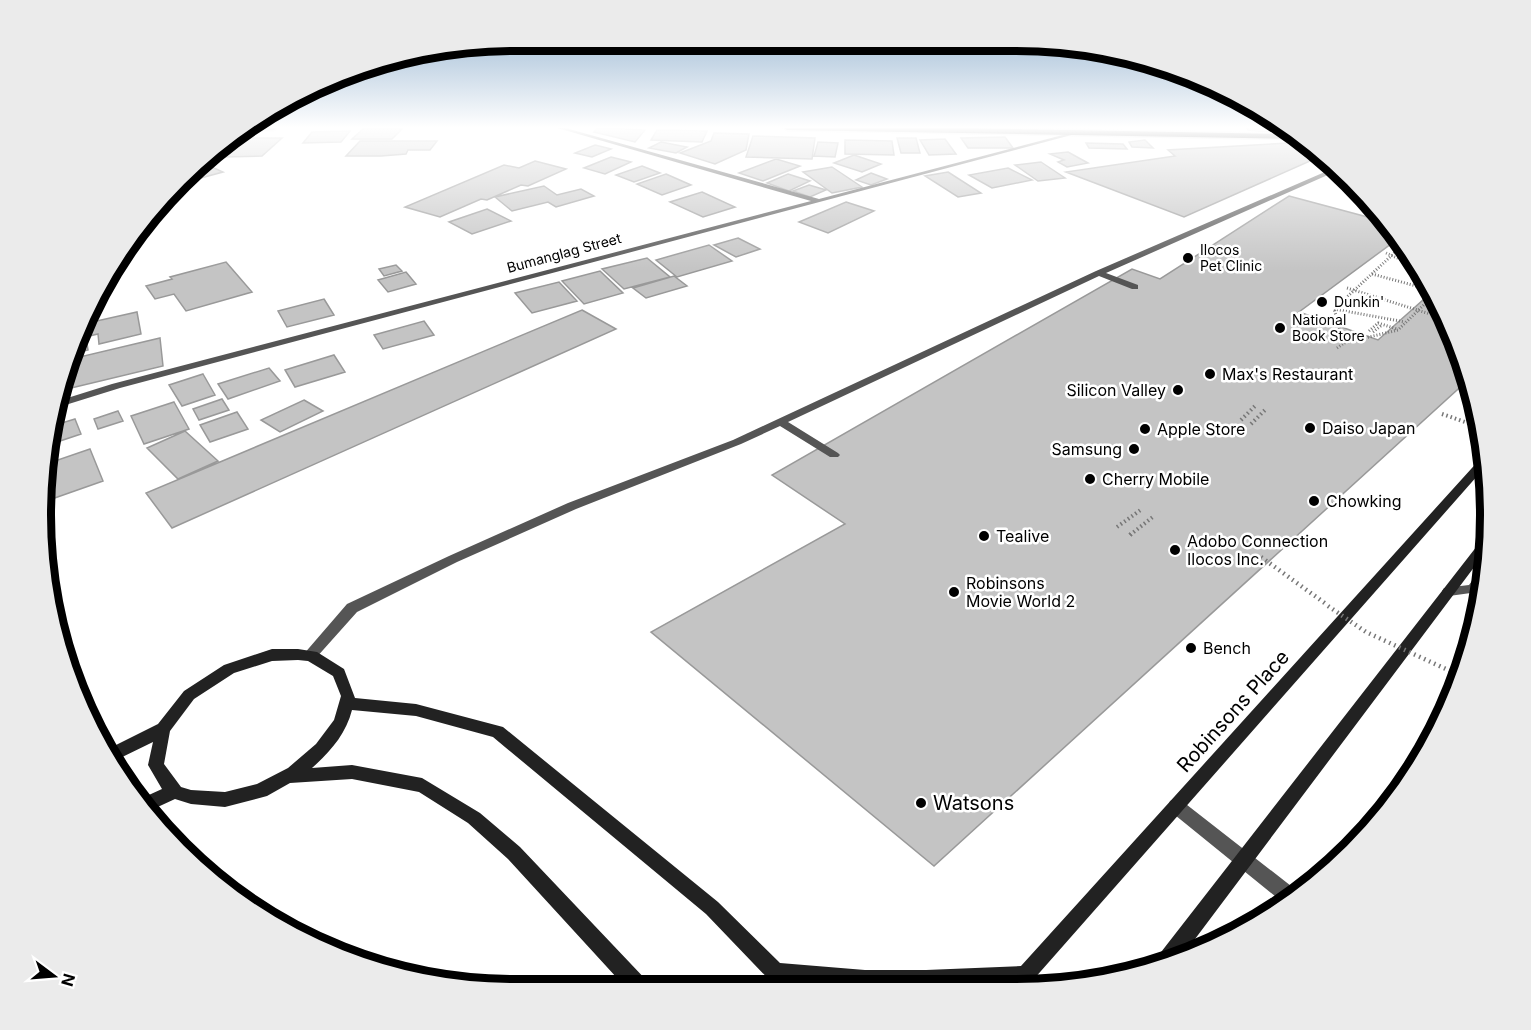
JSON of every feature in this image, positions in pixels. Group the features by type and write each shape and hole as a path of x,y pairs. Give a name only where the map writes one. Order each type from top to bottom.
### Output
{"street":[{"path":"726,175 817,201"},
{"name":"Bumanglag Street","path":"65,402 127,382 916,175"},
{"path":"310,656 352,608 453,559 572,506 738,442 1099,273 1322,175"},
{"path":"1099,273 1134,287"},
{"path":"782,422 834,455"},
{"name":"Robinsons Place","path":"1022,979 1477,469"},
{"path":"1174,951 1478,553"},
{"path":"1449,591 1474,588"},
{"path":"116,753 163,729 189,695 229,669 272,655 310,656 332,665 345,681 347,703 339,728 320,754 291,776 249,796 207,802 174,792 156,765 163,729"},
{"path":"347,703 416,710 498,732 712,908 783,979"},
{"path":"291,776 351,772 422,785 474,818 514,853 632,979"},
{"path":"151,802 174,792"},
{"path":"1176,806 1285,893"},
{"path":"776,972 854,979"}],"path":[{"path":"1334,309 1397,250"},
{"path":"1386,253 1405,261"},
{"path":"1372,274 1420,287"},
{"path":"1347,288 1430,314"},
{"path":"1337,348 1344,343 1398,330 1427,301"},
{"path":"1334,309 1406,322"},
{"path":"1334,309 1344,343"},
{"path":"1371,332 1383,324 1398,330"},
{"path":"1241,420 1256,405"},
{"path":"1251,424 1266,409"},
{"path":"1442,414 1471,424"},
{"path":"1117,527 1142,509"},
{"path":"1130,535 1155,516"},
{"path":"1261,557 1366,632 1452,672"}],"building":[{"path":"200,175 212,175 195,180"},
{"path":"480,175 552,175 528,186 521,185 487,200 481,199 440,217 405,207"},
{"path":"616,175 654,175 634,182"},
{"path":"668,175 691,185 662,195 637,184"},
{"path":"745,175 778,175 763,181"},
{"path":"786,175 810,181 789,191 767,183"},
{"path":"807,175 844,175 862,187 832,193"},
{"path":"867,175 877,175 887,179 871,185 856,180"},
{"path":"953,175 981,193 958,197 925,176"},
{"path":"969,175 1022,175 1032,180 992,188"},
{"path":"1029,175 1061,175 1065,178 1038,181"},
{"path":"1074,175 1278,175 1184,217"},
{"path":"809,185 826,190 810,197 793,191"},
{"path":"544,186 557,195 581,189 594,196 556,207 548,202 512,211 495,197"},
{"path":"702,192 735,207 703,217 670,202"},
{"path":"1289,196 1372,218 1392,243 1299,312 1378,340 1426,298 1445,337 1461,386 934,866 651,632 845,524 772,475 1132,269 1160,279"},
{"path":"846,202 874,211 828,233 799,222"},
{"path":"487,209 511,221 472,234 449,222"},
{"path":"738,238 760,249 736,257 714,245"},
{"path":"709,245 732,261 677,277 656,260"},
{"path":"647,258 670,277 624,289 602,269"},
{"path":"226,262 252,292 186,311 174,294 155,299 146,286 172,279 170,277"},
{"path":"396,265 402,271 384,276 379,269"},
{"path":"600,271 623,293 584,304 562,281"},
{"path":"406,272 416,284 388,292 378,280"},
{"path":"674,276 687,286 646,298 633,288"},
{"path":"559,282 577,301 532,313 515,293"},
{"path":"324,299 334,315 287,327 278,311"},
{"path":"582,310 616,329 172,528 146,493"},
{"path":"137,312 141,334 99,344 98,334 86,337 93,322"},
{"path":"424,321 434,335 383,349 374,335"},
{"path":"86,337 88,350 81,352"},
{"path":"160,338 163,366 69,389 79,357"},
{"path":"334,355 345,372 295,387 285,370"},
{"path":"269,368 280,381 228,399 218,384"},
{"path":"203,374 215,395 182,406 169,385"},
{"path":"222,399 229,410 199,420 193,409"},
{"path":"304,400 323,411 280,432 261,420"},
{"path":"174,402 189,429 144,444 131,416"},
{"path":"118,411 123,421 98,429 94,419"},
{"path":"237,412 248,429 210,442 200,425"},
{"path":"75,419 81,434 57,442 60,423"},
{"path":"185,431 218,461 178,479 147,448"},
{"path":"90,449 103,481 52,499 54,461"}],"place":[{"name":"Ilocos Pet Clinic","path":"1188,258"},
{"name":"Dunkin'","path":"1322,302"},
{"name":"National Book Store","path":"1280,328"},
{"name":"Max's Restaurant","path":"1210,374"},
{"name":"Silicon Valley","path":"1178,390"},
{"name":"Daiso Japan","path":"1310,428"},
{"name":"Apple Store","path":"1145,429"},
{"name":"Samsung","path":"1134,449"},
{"name":"Cherry Mobile","path":"1090,479"},
{"name":"Chowking","path":"1314,501"},
{"name":"Tealive","path":"984,536"},
{"name":"Adobo Connection Ilocos Inc.","path":"1175,550"},
{"name":"Robinsons Movie World 2","path":"954,592"},
{"name":"Bench","path":"1191,648"},
{"name":"Watsons","path":"921,803"}]}
